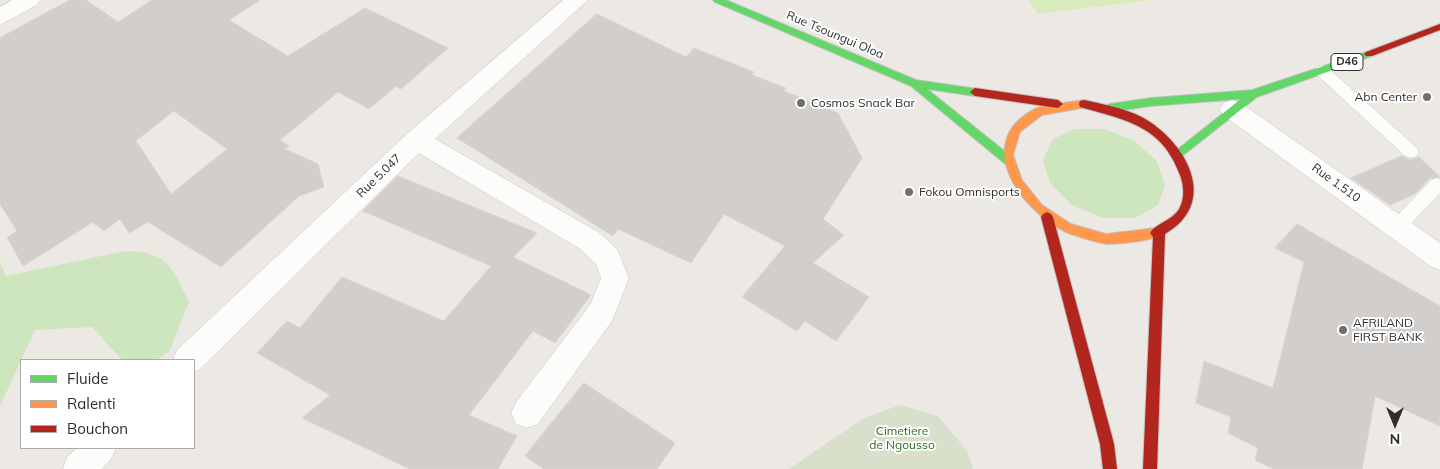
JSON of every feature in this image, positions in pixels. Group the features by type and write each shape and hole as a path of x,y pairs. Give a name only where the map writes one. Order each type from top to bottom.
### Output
{"main road":[{"name":"Rue Tsoungui Oloa","path":"718,0 914,83"},
{"name":"D46","path":"1178,156 1243,101 1440,27"},
{"path":"914,83 1062,105 1084,104 1107,108 1143,124 1159,136 1178,156 1188,181 1186,206 1171,226 1159,233 1134,240 1104,239 1074,232 1047,217 1027,200 1014,180 1008,160 1010,140 1021,123 1039,111 1062,105"},
{"path":"914,83 1008,160"},
{"name":"D46","path":"1107,108 1151,102 1243,101"},
{"path":"1047,217 1111,446 1110,469"},
{"path":"1151,466 1159,233"},
{"path":"1134,456 1151,466 1164,469"}],"street":[{"name":"Rue 5.047","path":"189,359 417,140 577,0"},
{"name":"Rue 1.510","path":"1243,101 1397,227 1440,258"},
{"path":"417,140 590,242 608,257 615,278 602,312 527,413"},
{"path":"79,469 99,449"}],"lane":[{"path":"1322,71 1411,152"},
{"path":"1397,227 1437,185"}],"green space":[{"path":"1029,0 1151,0 1037,14"},
{"path":"1074,129 1104,129 1133,140 1156,160 1165,184 1158,205 1135,218 1103,218 1072,205 1050,183 1043,160 1052,140"},
{"path":"125,251 139,252 151,254 167,264 173,271 189,302 169,352 158,359 121,359 92,327 35,330 0,406 0,263 6,276"},
{"name":"Cimetiere de Ngousso","path":"900,405 938,416 967,451 973,469 789,469 864,418"}],"building":[{"path":"70,0 86,0 118,22 152,0 260,0 229,20 288,56 365,8 448,48 401,89 396,86 369,109 338,92 280,140 289,146 285,149 318,164 324,187 299,196 221,267 148,222 129,233 120,219 104,231 93,222 23,266 7,237 17,231 0,204 0,38","holes":["174,111 227,149 171,194 136,141"]},
{"path":"597,14 686,57 694,48 754,72 752,75 786,88 784,91 838,113 862,158 823,219 844,235 813,263 869,297 836,341 805,321 797,331 742,297 785,246 724,214 691,263 618,229 613,236 457,138"},
{"path":"1402,156 1410,160 1419,157 1440,177 1430,178 1415,194 1390,205 1351,178"},
{"path":"398,176 537,233 513,257 591,295 555,343 533,331 469,415 517,436 498,469 410,469 302,418 330,395 257,353 287,321 300,328 342,277 444,321 491,266 363,211"},
{"path":"1297,224 1440,306 1440,426 1375,396 1362,469 1274,469 1255,460 1258,448 1228,433 1231,417 1196,403 1204,361 1273,388 1304,262 1275,248"},
{"path":"584,383 675,443 657,469 544,469 525,456"}],"traffic: fast":[{"path":"718,0 914,83 975,92"},
{"path":"1109,108 1151,102 1253,94 1369,54"},
{"path":"914,83 1008,160"},
{"path":"1177,156 1253,94"}],"traffic: slow":[{"path":"1084,104 1039,112 1015,130 1008,155 1017,182 1038,208 1068,228 1106,239 1156,233"}],"traffic: jam":[{"path":"1369,54 1440,27"},
{"path":"975,92 1058,104"},
{"path":"1084,104 1124,114 1146,125 1160,136 1182,165 1187,180 1189,196 1184,210 1174,223 1156,233"},
{"path":"1047,217 1107,444 1110,469"},
{"path":"1150,469 1159,233"}],"place":[{"name":"Abn Center","path":"1427,97"},
{"name":"Cosmos Snack Bar","path":"801,103"},
{"name":"Fokou Omnisports","path":"909,192"},
{"name":"AFRILAND FIRST BANK","path":"1343,330"}]}
